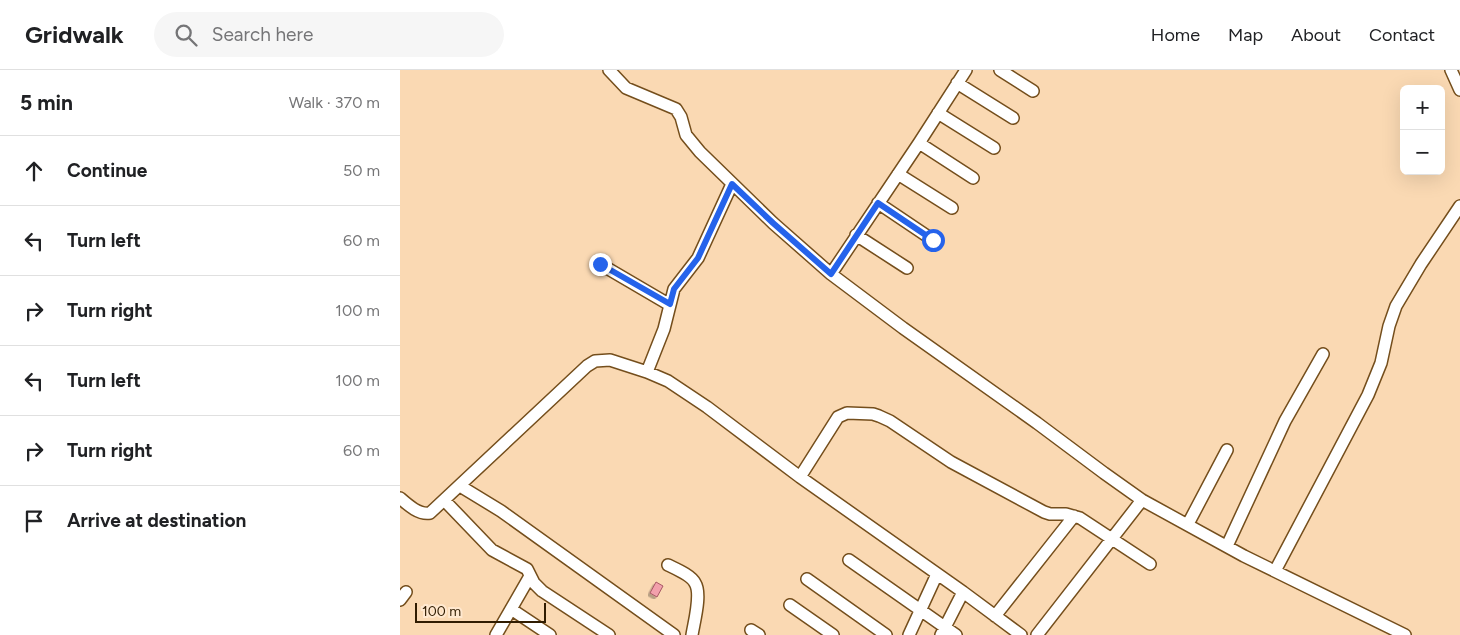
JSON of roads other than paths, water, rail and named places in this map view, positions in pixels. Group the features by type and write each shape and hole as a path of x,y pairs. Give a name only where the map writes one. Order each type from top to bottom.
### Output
{"street":[{"path":"609,70 626,88 676,109 691,142 773,223 831,274 1142,500 1275,571 1405,635"},
{"path":"831,274 966,70"},
{"path":"1000,70 1033,91"},
{"path":"1450,70 1460,90"},
{"path":"957,83 1013,118"},
{"path":"938,113 994,148"},
{"path":"919,143 973,178"},
{"path":"898,174 952,208"},
{"path":"647,372 664,329 674,289 698,258 732,184"},
{"path":"878,203 933,240"},
{"path":"1275,571 1368,395 1381,363 1389,326 1396,306 1421,264 1460,206"},
{"path":"856,235 907,268"},
{"path":"600,264 670,304"},
{"path":"1227,546 1285,421 1323,354"},
{"path":"402,505 426,514 430,513 587,366 595,361 610,360 668,381 707,407 800,477 1021,635"},
{"path":"800,477 838,417 847,413 873,414 890,421 951,462 1044,512 1074,516 1150,564"},
{"path":"1188,524 1227,450"},
{"path":"460,486 501,511 674,635"},
{"path":"444,500 492,550 524,567 534,583 542,591 609,635"},
{"path":"1037,635 1142,500"},
{"path":"995,616 1074,516"},
{"path":"849,560 920,610 943,631 956,635"},
{"path":"668,565 693,580 697,587 698,595 692,635"},
{"path":"909,635 937,574"},
{"path":"496,635 530,576"},
{"path":"807,579 886,635"},
{"path":"943,631 963,592"},
{"path":"790,605 833,635"},
{"path":"512,609 550,635"}]}
